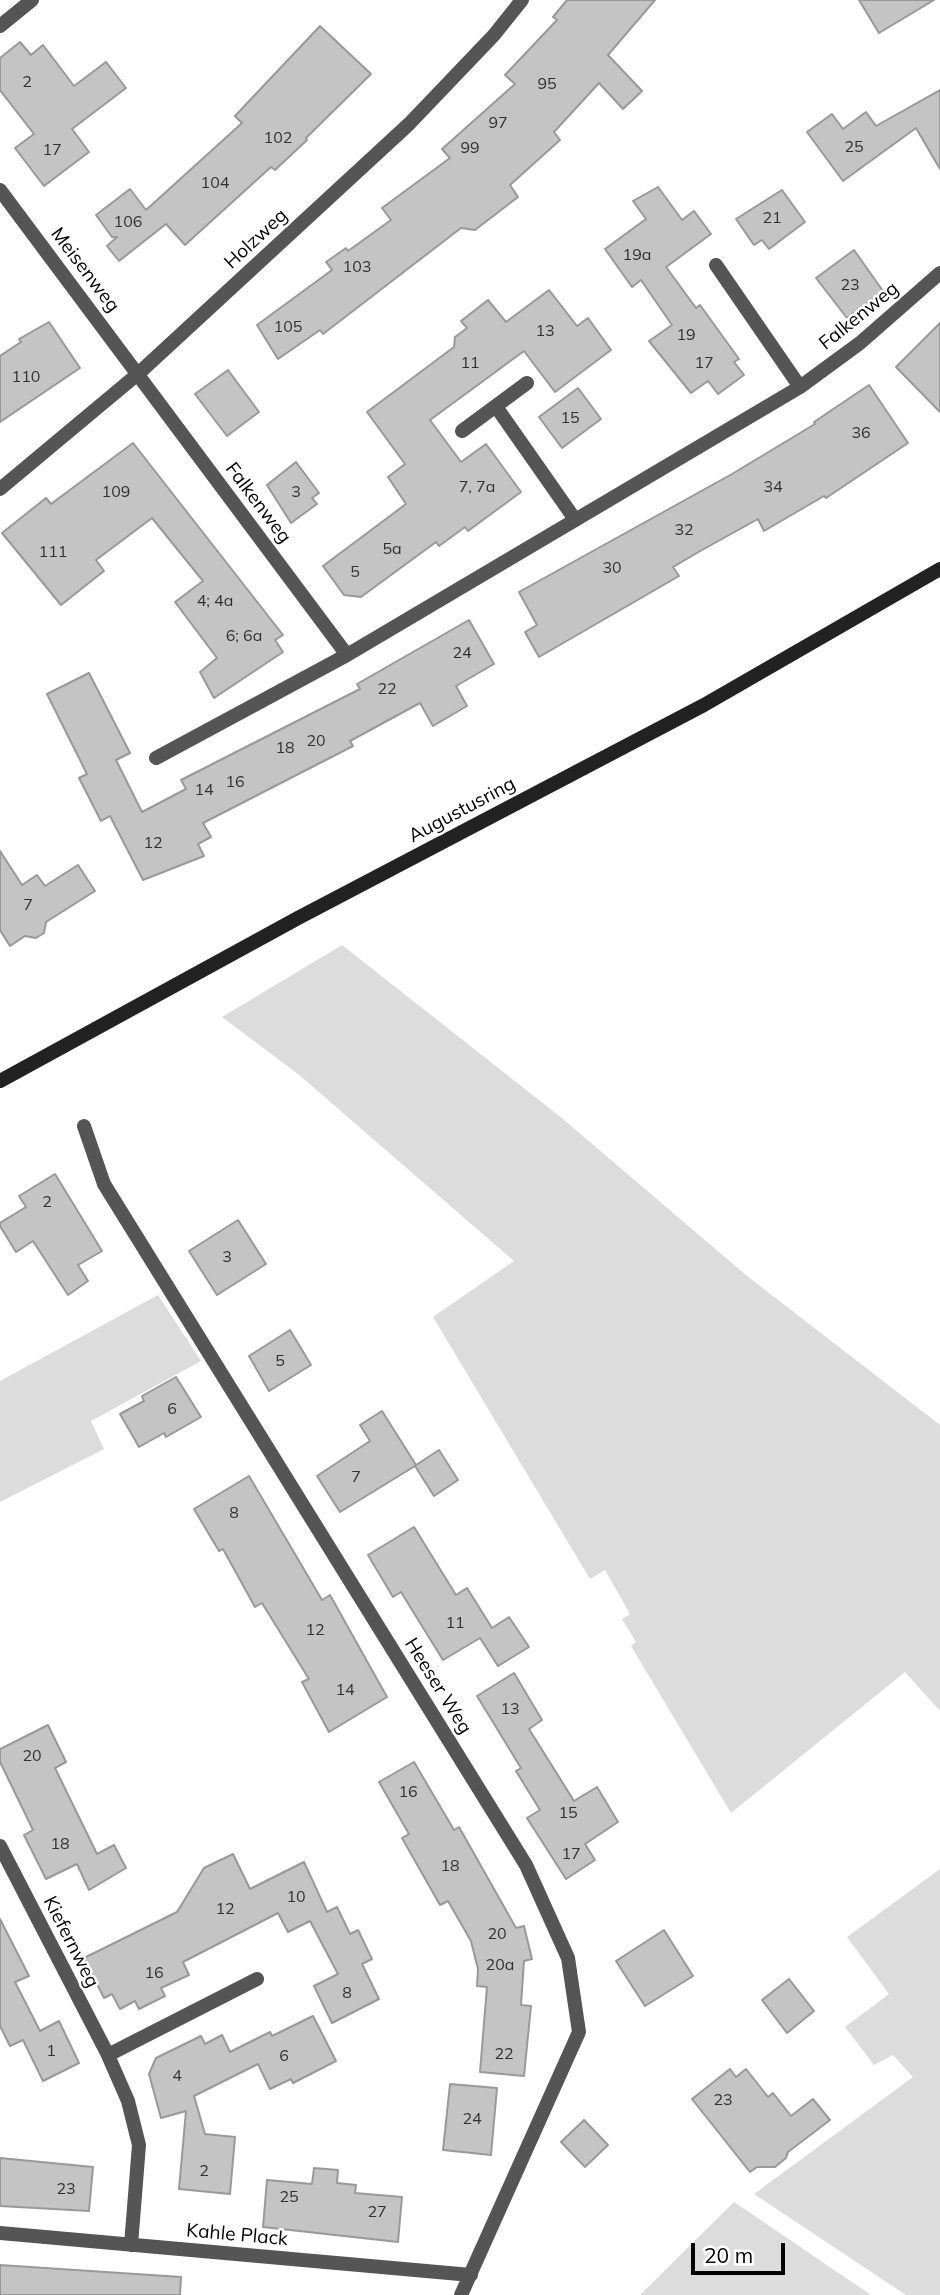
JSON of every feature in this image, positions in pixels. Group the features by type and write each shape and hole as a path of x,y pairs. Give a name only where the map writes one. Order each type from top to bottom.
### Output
{"main road":[{"name":"Augustusring","path":"0,1082 298,918 704,705 940,569"}],"street":[{"path":"0,26 32,0"},
{"name":"Holzweg","path":"0,489 139,373 409,124 494,35 522,0"},
{"name":"Meisenweg","path":"0,190 139,373"},
{"path":"716,264 800,387"},
{"name":"Falkenweg","path":"156,758 348,655 800,387 860,343 940,273"},
{"name":"Falkenweg","path":"139,373 348,655"},
{"path":"462,431 497,408 527,383"},
{"path":"497,408 574,519"},
{"name":"Heeser Weg","path":"84,1126 104,1184 526,1865 569,1958 579,2032 461,2295"},
{"name":"Kiefernweg","path":"0,1846 108,2055 128,2101 139,2144 131,2245"},
{"path":"108,2055 257,1979"},
{"name":"Kahle Plack","path":"0,2234 471,2275"}],"shaded area":[{"path":"342,945 563,1119 747,1276 940,1425 940,1711 905,1672 731,1813 631,1646 636,1642 622,1619 630,1614 605,1570 590,1579 433,1317 514,1261 298,1074 222,1017"},
{"path":"158,1295 201,1361 91,1421 104,1449 0,1502 0,1381"},
{"path":"940,1869 940,2295 906,2295 754,2194 913,2077 893,2055 874,2065 845,2027 889,1994 847,1937"},
{"path":"734,2202 871,2295 640,2295"}],"building":[{"path":"567,0 655,0 608,55 642,91 623,109 599,83 554,132 560,140 510,185 518,197 475,230 461,228 323,334 320,330 278,359 257,325 332,270 326,262 346,248 348,251 391,220 382,208 450,158 442,149 515,84 505,75 557,20 553,17"},
{"path":"859,0 934,0 879,33"},
{"path":"320,26 371,74 275,170 271,167 185,245 166,224 119,261 107,246 117,237 112,237 96,215 130,189 146,210 242,123 235,116"},
{"path":"20,42 31,55 43,45 74,86 106,62 126,88 72,129 89,152 44,186 15,148 34,134 0,90 0,58"},
{"path":"940,90 940,169 916,128 843,181 807,132 832,114 843,129 866,112 876,126"},
{"path":"658,187 682,220 694,211 711,234 666,267 696,308 700,305 739,359 734,362 744,375 718,394 708,381 691,393 649,341 672,325 641,280 632,287 605,249 646,219 633,201"},
{"path":"782,190 805,222 769,249 762,240 754,245 736,219"},
{"path":"854,250 883,291 847,318 816,278"},
{"path":"549,290 577,326 588,318 611,350 555,392 524,351 430,420 461,462 486,444 521,492 468,531 465,527 439,546 436,542 361,597 344,595 323,566 406,504 388,477 405,464 367,412 454,347 455,337 467,328 461,321 488,300 506,322"},
{"path":"49,322 80,368 0,422 0,356 21,342 19,339"},
{"path":"940,323 940,412 896,367"},
{"path":"228,370 259,412 227,436 195,394"},
{"path":"869,385 908,443 826,498 824,496 764,531 758,519 702,550 673,567 679,576 539,657 525,632 537,625 519,592 732,474 815,424 814,422"},
{"path":"578,388 601,419 562,448 539,417"},
{"path":"133,443 283,635 275,640 283,652 214,698 200,672 217,658 175,602 203,581 152,518 96,560 104,571 61,605 2,533 46,498 51,504"},
{"path":"296,462 319,493 312,498 317,504 291,523 267,485"},
{"path":"469,620 494,664 456,686 467,706 433,726 420,703 350,741 353,746 203,823 211,837 198,844 204,856 143,880 110,816 101,821 79,778 87,774 47,694 89,673 130,753 116,760 142,812 186,789 181,780 360,689 357,684"},
{"path":"0,851 22,885 37,875 45,886 78,865 95,891 46,922 44,933 36,938 25,936 10,946 0,930"},
{"path":"55,1174 102,1251 78,1265 88,1281 68,1295 33,1241 16,1252 0,1226 0,1223 26,1207 19,1196"},
{"path":"238,1220 266,1264 217,1295 189,1251"},
{"path":"290,1330 311,1365 269,1391 249,1356"},
{"path":"176,1377 201,1417 166,1437 164,1433 139,1447 120,1414 144,1401 142,1396"},
{"path":"382,1411 416,1465 439,1450 458,1480 434,1496 415,1466 340,1512 317,1476 370,1441 360,1425"},
{"path":"249,1476 322,1600 330,1595 387,1697 329,1732 302,1682 309,1679 262,1603 255,1607 223,1549 219,1551 194,1509"},
{"path":"414,1527 456,1595 467,1588 492,1628 509,1617 529,1647 498,1666 480,1638 443,1660 401,1592 393,1597 368,1555"},
{"path":"514,1673 542,1720 529,1729 574,1801 597,1787 618,1822 585,1844 595,1860 566,1879 527,1818 540,1810 516,1771 521,1768 477,1696"},
{"path":"48,1725 66,1762 55,1768 97,1854 114,1845 126,1868 89,1890 77,1864 46,1879 24,1835 33,1830 0,1762 0,1749"},
{"path":"414,1762 454,1830 459,1827 516,1928 524,1926 532,1959 524,1961 521,2005 531,2006 524,2076 480,2072 487,1987 477,1986 478,1969 471,1941 448,1901 440,1905 402,1838 409,1834 379,1782"},
{"path":"233,1854 250,1889 304,1862 327,1912 337,1907 350,1934 358,1930 372,1959 362,1964 379,1999 332,2023 314,1986 338,1974 310,1921 288,1932 278,1913 183,1962 189,1975 161,1988 165,1996 139,2009 135,2001 120,2009 112,1994 104,1998 84,1958 177,1912 204,1868"},
{"path":"0,1919 29,1976 15,1982 40,2031 59,2021 79,2063 43,2081 23,2040 10,2046 0,2026"},
{"path":"664,1930 693,1976 645,2006 616,1961"},
{"path":"789,1979 814,2011 787,2033 762,2000"},
{"path":"313,2016 336,2061 293,2083 291,2079 270,2089 258,2064 194,2096 205,2134 235,2137 230,2194 179,2189 186,2111 161,2118 149,2074 156,2058 201,2036 205,2044 222,2035 230,2052 270,2032 272,2036"},
{"path":"730,2069 736,2077 746,2069 768,2097 773,2093 791,2116 813,2099 830,2120 788,2152 786,2158 775,2167 757,2167 750,2172 692,2099"},
{"path":"450,2084 497,2088 491,2155 443,2150"},
{"path":"584,2120 608,2145 585,2167 561,2142"},
{"path":"0,2158 93,2167 89,2211 0,2206"},
{"path":"314,2168 338,2170 337,2183 356,2185 355,2193 402,2197 398,2242 263,2227 267,2180 312,2184"},
{"path":"0,2265 181,2277 180,2295 0,2295"}]}
